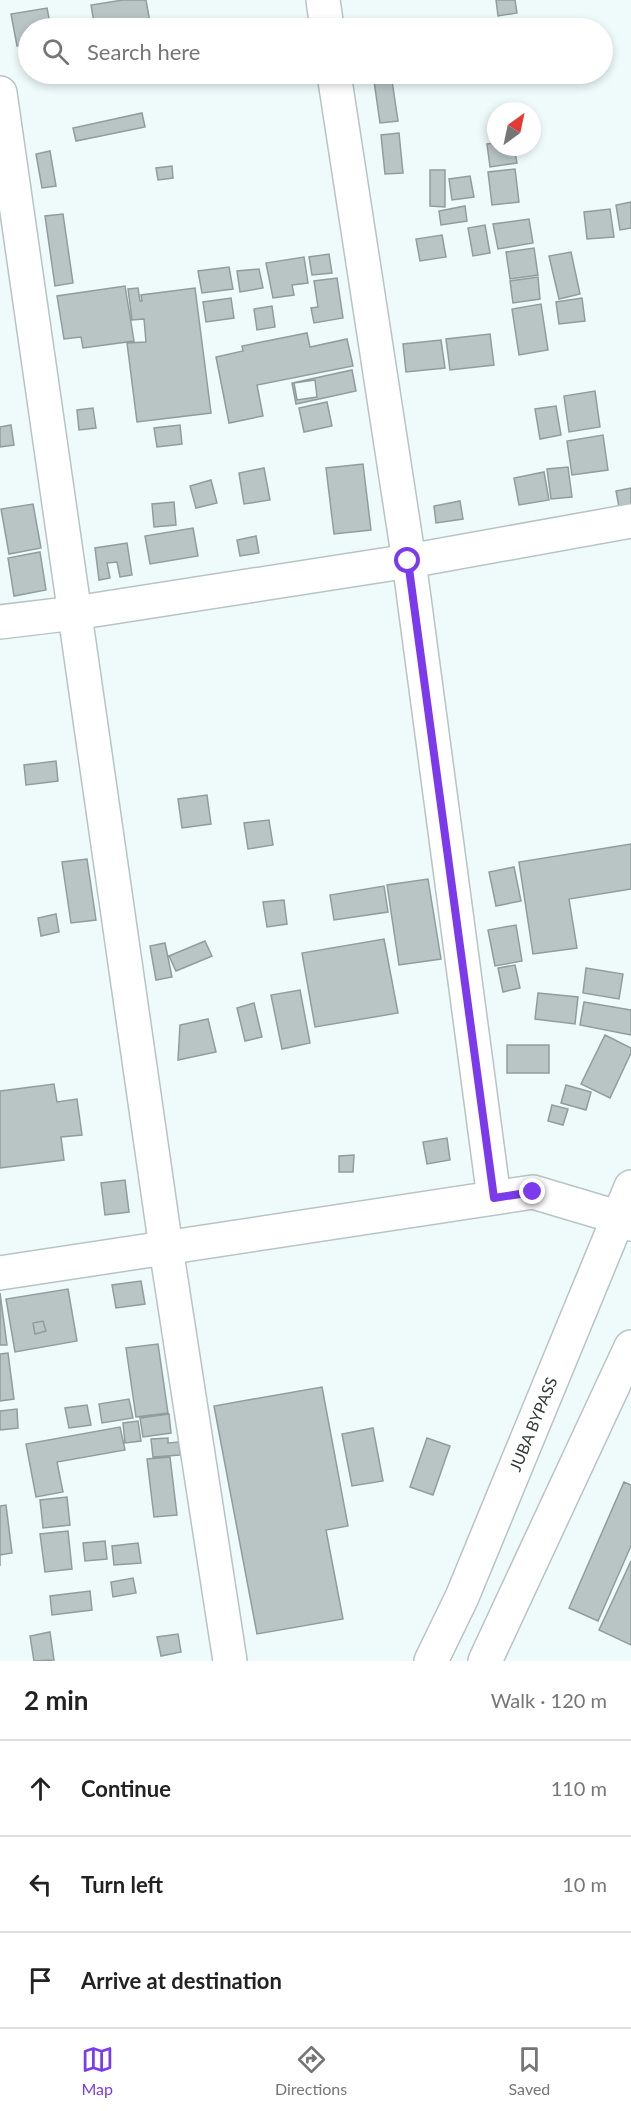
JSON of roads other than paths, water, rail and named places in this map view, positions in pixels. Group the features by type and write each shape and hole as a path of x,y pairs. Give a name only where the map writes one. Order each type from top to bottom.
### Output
{"street":[{"path":"323,0 326,18"},
{"path":"336,84 408,561 494,1198"},
{"path":"0,93 166,1248 230,1661"},
{"path":"0,622 75,613 408,561 631,521"},
{"name":"JUBA BYPASS","path":"430,1661 466,1587 624,1221 631,1187"},
{"path":"0,1273 533,1192 624,1221"},
{"path":"485,1661 631,1347"}]}
